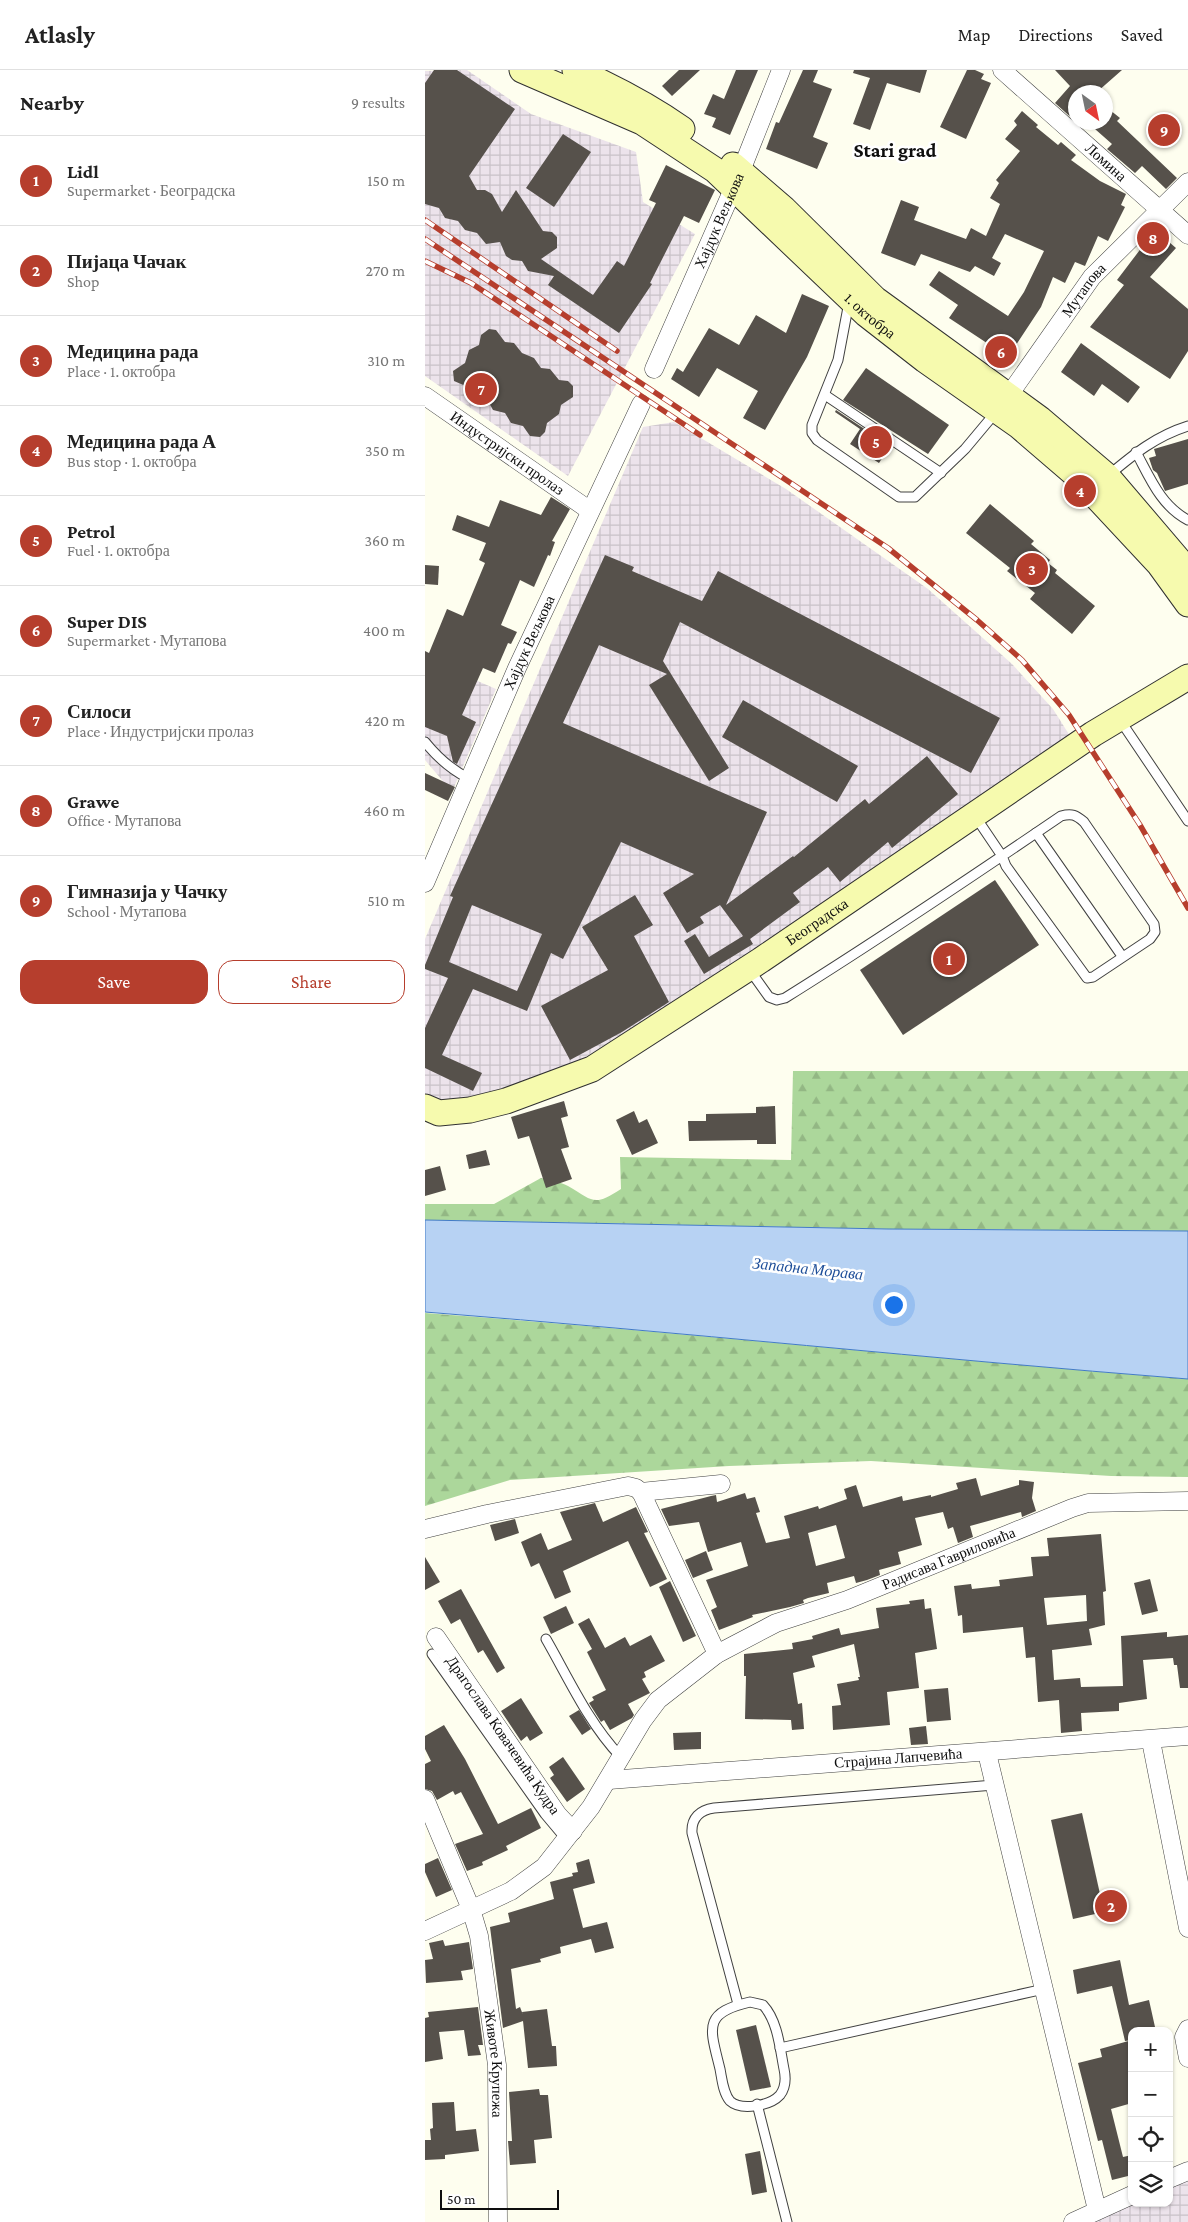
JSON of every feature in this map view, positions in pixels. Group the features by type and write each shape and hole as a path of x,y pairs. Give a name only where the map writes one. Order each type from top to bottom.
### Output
{"main road":[{"name":"1. октобра","path":"522,70 642,122 737,178 784,209 875,299 1003,404 1028,434 1094,492 1159,564 1188,604"},
{"name":"1. октобра","path":"575,70 616,88 653,108 737,178 758,211 850,299 925,360 1003,404 1040,419 1107,476 1188,571"},
{"name":"Београдска","path":"425,1107 439,1113 470,1110 506,1102 569,1080 592,1069 748,968 1118,718 1188,677"}],"street":[{"name":"Хајдук Вељкова","path":"654,370 737,178 781,70"},
{"name":"Ломина","path":"1002,70 1188,235"},
{"name":"Мутапова","path":"1003,404 1092,277 1158,209 1188,182"},
{"path":"720,217 737,212 758,211"},
{"name":"Индустријски пролаз","path":"425,396 589,510"},
{"name":"Хајдук Вељкова","path":"425,883 468,778 589,510 641,404"},
{"path":"641,1492 721,1484"},
{"path":"425,1529 487,1514 628,1486 636,1488 641,1492 717,1654"},
{"name":"Радисава Гавриловића","path":"609,1780 620,1756 658,1700 717,1654 776,1623 847,1600 1071,1508 1088,1503 1188,1502"},
{"name":"Драгослава Ковачевића Кудра","path":"434,1646 558,1815 569,1835"},
{"name":"Страјина Лапчевића","path":"609,1780 1151,1741 1188,1736"},
{"path":"1151,1741 1188,1928"},
{"path":"987,1752 1097,2210"},
{"name":"Драгослава Ковачевића Кудра","path":"425,1931 511,1891 529,1880 544,1867 609,1780"},
{"path":"425,1799 471,1909"},
{"name":"Животе Крупежа","path":"471,1909 479,1936 497,2065 498,2222"},
{"path":"1188,2029 1184,2037 1188,2058"},
{"path":"1173,2177 1188,2171"},
{"path":"1073,2222 1128,2197"}],"lane":[{"path":"850,299 838,360 812,425 812,433 817,440 899,497 915,497 941,473 1003,404"},
{"path":"825,395 941,473"},
{"path":"1107,476 1136,452 1170,432 1188,426"},
{"path":"1136,452 1159,494 1179,515 1188,520"},
{"path":"1118,718 1188,821"},
{"path":"425,742 440,760 468,778"},
{"path":"748,968 769,996 777,1000 785,998 847,959 1002,856 1061,816 1069,814 1076,815 1084,822 1154,924 1155,932 1150,938 1093,977 1087,978 1006,866 1002,856 974,814"},
{"path":"1036,833 1122,956"},
{"path":"546,1639 593,1723 604,1739 620,1756"},
{"path":"738,2004 692,1833 693,1822 701,1812 707,1809 994,1785"},
{"path":"780,2048 1044,1989"},
{"path":"750,2002 763,2005 771,2015 780,2048 785,2077 784,2088 775,2099 740,2106 727,2097 711,2033 712,2026 718,2015 725,2008 738,2004 750,2002"},
{"path":"757,2104 787,2222"}],"shaded area":[{"path":"467,70 531,114 636,152 643,202 695,234 568,476 425,376 425,71"},
{"path":"674,422 786,489 928,589 1012,664 1053,709 1070,736 732,965 574,1064 496,1095 467,1101 434,1099 425,1095 425,939 643,427"},
{"path":"425,658 496,689 452,792 425,760"},
{"path":"1188,2177 1188,2222 1086,2222 1128,2205 1128,2207 1173,2207 1173,2183"}],"green space":[{"path":"793,1071 1188,1071 1188,1231 888,1229 425,1220 425,1204 494,1204 541,1178 555,1181 589,1198 599,1200 621,1189 620,1157 791,1160"},
{"path":"425,1313 1188,1379 1188,1477 1111,1476 871,1461 729,1466 510,1480 425,1506"}],"water":[{"name":"Западна Морава","path":"425,1220 888,1229 1188,1231 1188,1379 425,1312"}],"building":[{"path":"434,70 457,70 515,109 469,176 477,190 485,190 492,194 502,212 516,190 543,231 552,232 557,237 557,248 541,259 593,295 617,261 624,266 656,203 649,200 666,165 715,190 699,223 684,216 650,283 652,284 619,333 548,285 554,276 528,271 522,261 512,260 506,256 500,242 486,244 477,233 465,230 458,221 445,218 439,208 425,204 425,83"},
{"path":"679,70 700,70 672,96 662,86"},
{"path":"736,70 758,70 730,135 712,127 716,118 704,114 713,94 724,99"},
{"path":"803,70 818,70 813,82 832,89 813,137 828,143 817,169 766,149 776,122 779,123"},
{"path":"854,70 927,70 920,93 887,83 870,130 853,124 870,78 853,73"},
{"path":"967,70 975,70 984,74 981,79 991,83 966,139 940,127"},
{"path":"1055,70 1122,70 1105,85 1069,85"},
{"path":"1068,88 1068,115 1055,103"},
{"path":"1022,111 1038,125 1036,127 1058,145 1061,142 1076,155 1071,160 1100,181 1126,194 1121,205 1125,207 1108,241 1098,236 1085,266 1075,262 1065,283 1053,277 1041,307 1008,357 949,318 958,305 929,285 939,271 1008,316 1024,292 1044,251 1005,234 992,258 1001,263 994,276 975,266 970,272 921,254 915,266 881,253 901,200 919,207 914,220 966,239 971,228 986,236 1000,204 990,198 999,183 996,180 1020,151 1005,139 1017,125 1014,121"},
{"path":"1113,112 1120,118 1117,121 1177,178 1166,189 1142,166 1135,173 1107,149 1112,144 1096,130 1113,130"},
{"path":"563,134 591,152 554,207 526,188"},
{"path":"1155,230 1176,248 1150,277 1188,309 1188,351 1170,379 1090,327 1124,285 1117,280"},
{"path":"802,294 829,306 807,357 765,430 743,418 758,391 717,368 699,397 671,379 677,368 683,372 709,328 739,345 756,315 786,333"},
{"path":"489,329 496,330 505,342 514,343 522,353 534,358 541,368 550,369 559,380 568,381 573,386 573,397 561,405 559,414 547,423 545,432 540,437 530,436 523,426 511,423 505,413 493,410 487,399 475,397 468,387 454,381 453,371 465,363 469,350 479,345 481,335"},
{"path":"1081,343 1140,387 1128,403 1102,384 1094,396 1061,372"},
{"path":"866,368 949,425 928,454 843,400"},
{"path":"836,410 890,446 879,463 850,444 860,429 835,412"},
{"path":"1188,439 1188,484 1165,491 1157,473 1153,470 1149,458 1156,456 1154,449"},
{"path":"551,497 570,509 552,541 555,542 550,556 548,555 534,587 520,580 501,625 517,632 511,644 508,643 495,673 483,668 462,715 476,722 457,764 453,762 447,736 425,727 425,651 429,653 447,609 463,616 485,563 479,560 486,543 452,530 457,515 489,527 500,500 541,515"},
{"path":"990,504 1034,541 1031,544 1050,560 1048,563 1057,570 1055,573 1095,606 1072,634 1030,599 1035,593 1007,571 1010,568 966,533"},
{"path":"605,555 634,567 632,571 702,601 718,571 1000,718 971,773 680,622 663,661 729,768 709,781 649,685 667,674 599,645 563,723 767,812 726,905 794,857 865,799 869,804 927,756 958,794 892,848 888,842 840,882 828,867 793,893 800,902 750,939 753,944 704,974 684,941 695,934 709,957 743,936 720,905 700,917 704,923 687,933 663,893 694,874 621,842 563,959 551,953 527,1011 473,989 442,1055 482,1073 473,1091 425,1068 425,1028 448,978 425,969 425,965 453,897 450,896","holes":["472,905 542,934 517,991 449,962"]},
{"path":"425,565 439,566 438,585 425,584"},
{"path":"743,700 858,766 837,802 722,737"},
{"path":"425,773 455,787 448,801 425,790"},
{"path":"995,880 1039,945 903,1035 860,970"},
{"path":"635,895 653,925 634,936 669,1002 622,1032 570,1060 541,1006 608,970 582,927"},
{"path":"564,1101 568,1116 561,1118 569,1147 561,1149 572,1179 546,1188 529,1136 518,1139 511,1117"},
{"path":"775,1106 776,1144 757,1144 757,1140 689,1141 688,1121 706,1121 706,1114 756,1113 756,1107"},
{"path":"634,1111 639,1123 647,1119 658,1143 632,1155 616,1120"},
{"path":"486,1150 490,1165 469,1169 466,1155"},
{"path":"440,1166 446,1190 425,1196 425,1170"},
{"path":"976,1478 981,1496 1019,1485 1019,1480 1034,1482 1032,1498 1036,1511 1022,1517 1021,1512 970,1526 973,1537 958,1543 953,1527 948,1529 943,1512 915,1518 922,1545 898,1552 901,1564 879,1570 880,1575 856,1583 854,1576 827,1583 829,1593 808,1598 803,1600 804,1603 790,1607 752,1615 753,1617 719,1630 711,1610 717,1607 706,1580 748,1566 741,1542 708,1552 699,1522 669,1526 661,1509 716,1495 717,1502 745,1493 747,1499 755,1497 760,1512 756,1513 766,1543 790,1538 784,1516 818,1506 819,1509 847,1499 844,1489 856,1485 863,1507 902,1496 903,1501 931,1495 931,1497 958,1489 956,1483","holes":["836,1525 845,1558 816,1566 808,1533"]},
{"path":"595,1503 603,1522 636,1507 648,1532 644,1533 667,1579 650,1587 628,1541 563,1571 571,1592 555,1599 539,1563 531,1567 521,1542 541,1533 548,1550 572,1540 560,1512"},
{"path":"515,1519 519,1533 495,1541 490,1525"},
{"path":"1101,1534 1106,1591 1103,1592 1105,1625 1089,1629 1092,1645 1052,1650 1054,1680 1080,1678 1081,1687 1123,1686 1121,1636 1167,1632 1167,1637 1188,1635 1188,1688 1180,1688 1177,1665 1174,1665 1173,1658 1143,1660 1147,1699 1119,1703 1119,1711 1081,1713 1082,1731 1061,1733 1059,1700 1038,1702 1035,1657 1026,1658 1023,1627 963,1633 962,1615 958,1616 954,1586 971,1584 972,1589 1000,1586 999,1580 1033,1576 1031,1557 1049,1556 1047,1538","holes":["1086,1595 1087,1621 1047,1625 1044,1598"]},
{"path":"706,1551 713,1570 693,1578 685,1560"},
{"path":"425,1557 440,1582 425,1590"},
{"path":"1150,1579 1158,1611 1142,1615 1134,1583"},
{"path":"670,1581 696,1636 683,1642 659,1587"},
{"path":"461,1589 505,1668 497,1673 483,1650 478,1653 460,1619 451,1624 438,1601"},
{"path":"924,1599 925,1609 931,1608 937,1649 915,1653 919,1688 887,1692 890,1725 833,1730 832,1706 841,1705 837,1684 859,1680 858,1677 860,1677 854,1644 812,1656 815,1667 793,1673 798,1704 802,1703 804,1729 792,1730 791,1720 745,1719 746,1676 744,1676 744,1654 793,1649 792,1643 813,1639 812,1636 839,1628 841,1635 879,1628 876,1608 910,1604 909,1601"},
{"path":"566,1606 574,1623 551,1634 543,1617"},
{"path":"589,1618 605,1648 625,1637 630,1646 651,1635 665,1661 644,1672 646,1677 642,1679 650,1693 628,1704 634,1715 632,1718 610,1730 604,1720 601,1722 589,1703 594,1700 592,1697 606,1690 587,1652 592,1649 578,1624"},
{"path":"948,1688 951,1720 927,1722 924,1690"},
{"path":"521,1698 543,1733 530,1741 527,1736 521,1741 501,1711"},
{"path":"579,1710 591,1729 582,1735 569,1716"},
{"path":"444,1725 465,1759 498,1824 531,1808 541,1828 506,1846 508,1850 482,1862 483,1865 467,1871 455,1844 483,1834 461,1792 455,1795 453,1791 437,1800 432,1791 425,1789 425,1764 431,1761 425,1749 425,1736"},
{"path":"926,1726 928,1744 911,1745 909,1728"},
{"path":"701,1732 701,1749 674,1750 673,1733"},
{"path":"563,1757 585,1789 567,1802 550,1778 554,1775 549,1767"},
{"path":"1082,1813 1104,1912 1073,1919 1051,1820"},
{"path":"438,1858 452,1890 436,1897 425,1872 425,1864"},
{"path":"589,1859 595,1883 573,1889 583,1928 607,1922 614,1948 595,1953 591,1939 560,1947 561,1953 540,1959 541,1962 511,1969 516,2009 520,2007 523,2015 522,2012 547,2009 552,2046 556,2046 557,2066 528,2068 523,2021 503,2028 490,1927 510,1922 508,1913 554,1899 550,1882 573,1876 572,1873 578,1872 576,1863"},
{"path":"443,1940 445,1946 469,1942 473,1969 461,1971 463,1980 426,1983 425,1960 433,1959 429,1943"},
{"path":"1120,1960 1129,2005 1149,2000 1155,2027 1128,2027 1128,2041 1125,2041 1112,1986 1077,1994 1073,1970"},
{"path":"478,2007 483,2045 478,2045 481,2055 468,2056 464,2030 439,2032 443,2059 425,2062 425,2018 429,2017 428,2012"},
{"path":"756,2025 771,2087 750,2091 736,2030"},
{"path":"1128,2041 1128,2104 1111,2109 1123,2157 1128,2156 1128,2176 1112,2180 1102,2140 1098,2141 1078,2063 1102,2057 1100,2049"},
{"path":"539,2089 540,2095 548,2095 552,2138 534,2140 536,2163 510,2165 508,2141 512,2141 509,2092"},
{"path":"454,2102 456,2131 476,2129 479,2151 445,2155 445,2159 425,2160 425,2140 431,2140 430,2129 433,2128 432,2103"},
{"path":"760,2151 767,2192 752,2195 745,2154"}],"railway":[{"path":"425,220 617,351"},
{"path":"425,239 888,548 977,620 1022,660 1069,715 1140,825 1188,908"},
{"path":"425,261 471,283 700,435"}],"place":[{"name":"Гимназија у Чачку","path":"1164,130"},
{"name":"Grawe","path":"1153,238"},
{"name":"Super DIS","path":"1001,352"},
{"name":"Силоси","path":"481,389"},
{"name":"Petrol","path":"876,442"},
{"name":"Медицина рада А","path":"1080,491"},
{"name":"Медицина рада","path":"1032,569"},
{"name":"Lidl","path":"949,959"},
{"name":"Пијаца Чачак","path":"1111,1906"}],"district":[{"name":"Stari grad","path":"895,150"}]}
